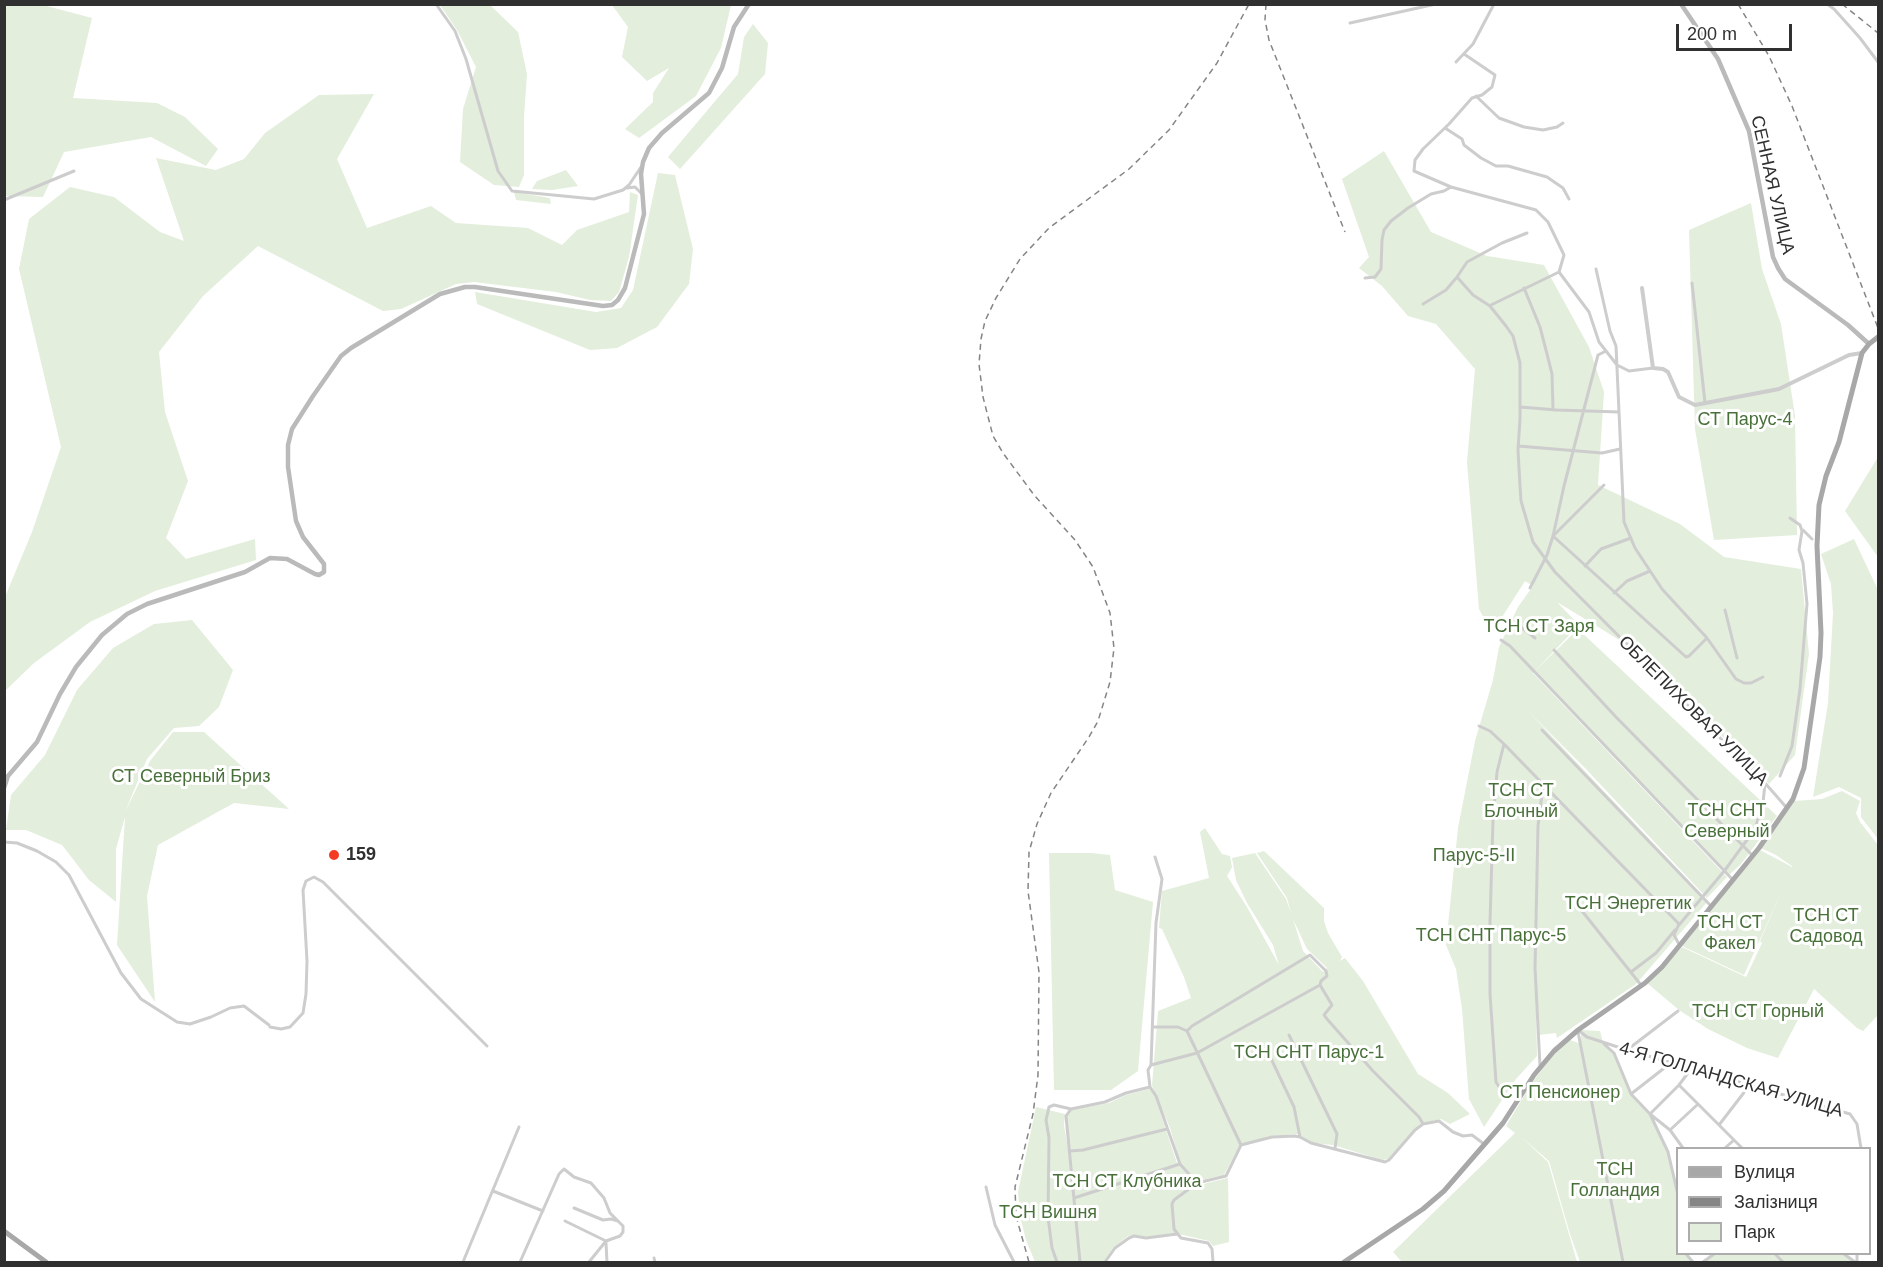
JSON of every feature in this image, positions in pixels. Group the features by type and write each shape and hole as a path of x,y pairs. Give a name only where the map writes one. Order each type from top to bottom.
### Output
{"main road":[{"path":"4,788 5,781 37,742 76,667 102,635 127,614 147,604 245,572 270,558 287,559 315,574 324,572 324,564 298,529 287,451 292,429 341,356 362,340 440,294 465,287 475,286 603,306 612,305 618,300 626,288 644,214 641,174 649,148 662,133 709,93 722,69 734,27 749,4"},
{"name":"СЕННАЯ УЛИЦА","path":"1681,4 1718,59 1749,131 1773,256 1778,268 1785,279 1869,344"},
{"path":"1344,1263 1425,1208 1444,1191 1503,1123 1554,1051 1578,1030 1641,985 1662,967 1753,856 1788,808 1801,782 1804,768 1820,657 1817,546 1819,505 1826,476 1839,442 1862,353 1878,337"},
{"path":"4,1232 46,1263"}],"street":[{"path":"436,4 455,31 470,70 498,171 512,191 594,199 634,187 643,195"},
{"path":"1350,23 1436,4"},
{"path":"1456,62 1473,44 1494,4"},
{"path":"1827,4 1834,9 1878,62"},
{"path":"1464,54 1495,75 1492,87 1482,95 1472,98 1416,158 1413,164 1414,171 1451,187 1536,210 1548,222 1563,255 1559,272 1589,312 1599,342 1617,365 1629,371 1653,368 1668,372 1675,389 1684,401 1695,405 1779,389 1849,355 1862,353"},
{"path":"1476,96 1499,118 1524,127 1550,130 1563,123"},
{"path":"1445,128 1462,139 1464,145 1481,158 1496,166 1508,166 1548,177 1563,188 1569,200"},
{"path":"623,190 634,178 643,162"},
{"path":"4,200 74,171"},
{"path":"1365,278 1375,277 1381,269 1384,230 1391,221 1431,194 1451,187"},
{"path":"1423,304 1446,290 1467,262 1502,243 1527,233"},
{"path":"1596,269 1610,331 1616,346 1624,522 1662,590 1707,638 1736,679 1743,683 1750,683 1763,677"},
{"path":"1490,306 1559,272"},
{"name":"ОБЛЕПИХОВАЯ УЛИЦА","path":"1457,277 1473,295 1490,306 1513,336 1520,363 1518,446 1521,501 1533,542 1545,560 1788,808"},
{"path":"1692,283 1705,402"},
{"path":"1524,288 1540,327 1552,374 1553,410"},
{"path":"1641,288 1653,368"},
{"path":"1530,588 1545,560 1553,536 1582,412 1598,356 1606,351"},
{"path":"1520,407 1582,412 1619,412"},
{"path":"1518,446 1602,453 1620,449"},
{"path":"1553,536 1604,485"},
{"path":"1790,518 1800,525 1812,539"},
{"path":"1780,776 1792,746 1805,637 1807,604 1803,563 1799,550 1802,531 1800,525"},
{"path":"1553,536 1686,657 1707,638"},
{"path":"1585,566 1601,549 1631,538"},
{"path":"1614,593 1627,581 1650,571"},
{"path":"1725,610 1737,658"},
{"path":"1511,619 1535,638"},
{"path":"1501,640 1510,646 1733,880"},
{"path":"1554,650 1753,856"},
{"path":"1479,726 1490,731 1504,744 1679,924"},
{"path":"1542,730 1711,906"},
{"path":"1504,744 1497,772 1492,820 1490,994 1496,1082 1505,1096"},
{"path":"4,775 18,764"},
{"path":"1631,972 1656,953 1743,847 1760,819 1766,793 1765,783"},
{"path":"1540,1068 1535,945 1538,826 1543,786"},
{"path":"4,842 17,843 37,851 56,862 69,875 122,973 141,999 177,1022 190,1024 230,1008 244,1005 270,1026 281,1029 290,1028 303,1013 307,961 303,890 306,881 314,877 323,882 487,1046"},
{"path":"1155,857 1162,879 1156,923 1151,1065 1148,1070 1150,1087 1156,1096 1180,1164 1197,1183"},
{"path":"1578,906 1641,985"},
{"path":"1679,924 1674,935 1680,946"},
{"path":"1151,1065 1197,1053 1320,986 1321,981 1327,976 1326,971 1310,955 1187,1031"},
{"path":"1320,986 1332,1005 1324,1015 1423,1124"},
{"path":"1627,1050 1678,1011"},
{"path":"1153,1026 1178,1027 1187,1031 1241,1145"},
{"path":"1578,1030 1623,1263"},
{"name":"4-Я ГОЛЛАНДСКАЯ УЛИЦА","path":"1578,1030 1587,1037 1627,1050 1850,1114 1857,1124 1861,1147"},
{"path":"1289,1035 1337,1134 1335,1148"},
{"path":"1603,1042 1614,1053 1631,1094 1650,1114 1670,1130 1682,1147"},
{"path":"1266,1048 1294,1107 1300,1137"},
{"path":"1631,1094 1672,1062"},
{"path":"1650,1114 1679,1085 1689,1068"},
{"path":"1679,1085 1740,1147"},
{"path":"1719,1125 1749,1086"},
{"path":"1057,1263 1052,1248 1048,1216 1049,1138 1046,1120 1048,1107 1054,1105 1071,1109 1105,1102 1126,1093 1150,1087"},
{"path":"1670,1130 1698,1105"},
{"path":"1071,1109 1066,1116 1066,1126 1080,1263"},
{"path":"1650,1114 1668,1152 1676,1190"},
{"path":"1213,1263 1212,1248 1208,1243 1181,1238 1177,1234 1174,1229 1172,1204 1197,1183 1226,1176 1241,1145 1272,1137 1300,1137 1311,1143 1385,1162 1415,1130 1423,1124 1439,1121 1458,1135 1472,1135 1484,1144"},
{"path":"463,1263 519,1127"},
{"path":"1070,1151 1083,1150 1167,1129"},
{"path":"1727,1147 1734,1140"},
{"path":"1074,1198 1180,1164"},
{"path":"520,1263 559,1174 564,1169 574,1177 591,1183 604,1198 610,1213 623,1226 620,1236 606,1241 589,1263"},
{"path":"986,1187 995,1225 1014,1263"},
{"path":"493,1191 543,1210"},
{"path":"574,1208 603,1220 618,1221"},
{"path":"565,1221 606,1241"},
{"path":"1105,1263 1115,1248 1129,1238 1177,1234"},
{"path":"606,1241 607,1263"}],"green space":[{"path":"5,5 43,5 92,18 73,98 157,103 185,117 218,149 206,166 151,137 64,152 43,197 5,196"},
{"path":"440,5 490,5 518,32 527,74 524,175 519,187 494,185 460,162 463,109 476,67 457,30"},
{"path":"612,5 731,5 721,48 696,96 639,138 625,129 653,102 653,93 669,68 647,81 622,57 628,27"},
{"path":"753,24 768,43 765,74 680,169 668,157 738,74 744,37"},
{"path":"374,94 337,159 367,228 431,206 456,223 528,228 562,245 577,230 629,212 630,192 638,195 629,257 619,292 611,301 590,300 556,292 474,282 456,284 401,309 383,311 258,246 203,296 159,352 165,412 188,481 166,538 186,559 255,539 256,560 155,591 90,622 34,663 5,691 5,597 32,532 61,447 19,269 29,219 70,187 114,197 160,232 184,241 156,158 216,170 244,159 265,133 319,95"},
{"path":"1384,151 1431,232 1487,256 1544,265 1589,347 1604,392 1598,485 1680,524 1724,557 1801,569 1809,654 1795,755 1769,784 1649,658 1557,602 1579,625 1533,673 1727,877 1707,898 1528,711 1708,901 1636,984 1557,1038 1556,1033 1538,1035 1535,969 1537,1056 1516,1079 1484,1127 1469,1099 1462,1009 1456,969 1446,945 1458,828 1475,741 1493,680 1499,647 1518,607 1533,586 1525,581 1492,633 1479,609 1467,462 1475,369 1436,324 1408,316 1382,286 1359,268 1369,257 1342,179"},
{"path":"566,170 578,186 552,190 532,189 537,181"},
{"path":"658,173 675,175 693,249 689,284 657,327 617,348 590,350 477,304 475,292 596,312 621,308 633,290"},
{"path":"514,192 550,198 551,204 516,200"},
{"name":"СТ Парус-4","path":"1751,203 1762,269 1781,324 1795,416 1797,535 1714,540 1695,429 1689,230"},
{"path":"1878,457 1878,557 1845,511"},
{"path":"1854,539 1878,590 1878,839 1861,817 1861,798 1839,787 1813,797 1828,703 1833,613 1831,584 1821,554"},
{"name":"СТ Северный Бриз","path":"192,620 233,670 219,707 199,726 174,728 147,759 125,812 150,761 173,732 204,732 289,809 234,803 158,845 147,896 155,1002 117,945 125,817 116,849 116,902 89,880 62,845 26,830 6,830 11,795 45,755 77,690 113,648 154,624"},
{"name":"ТСН СНТ Северный","path":"1578,629 1777,816 1741,864 1728,876 1535,671"},
{"path":"1842,791 1860,801 1856,813 1860,822 1878,845 1878,1015 1863,1031 1813,988 1778,1058 1747,1048 1708,1029 1679,1010 1647,983 1682,947 1746,977 1784,886 1744,975 1682,946 1760,850 1792,867 1776,855 1761,848 1794,801 1822,799"},
{"name":"ТСН СНТ Парус-1","path":"1205,828 1222,854 1230,856 1232,867 1227,876 1279,965 1273,945 1247,903 1236,880 1232,858 1255,853 1286,899 1291,913 1287,898 1257,853 1264,851 1324,908 1324,921 1342,957 1340,961 1345,958 1363,981 1418,1074 1448,1093 1470,1114 1450,1124 1441,1119 1420,1124 1388,1159 1382,1160 1333,1145 1311,1143 1298,1134 1270,1136 1239,1146 1224,1175 1197,1181 1180,1162 1170,1128 1152,1086 1158,1011 1191,998 1184,977 1162,929 1159,928 1162,891 1209,878 1200,832","holes":["1293,919 1307,949 1327,968 1323,972 1303,951"]},
{"path":"1049,853 1110,855 1115,890 1153,902 1138,1071 1111,1090 1054,1090"},
{"path":"1581,1030 1600,1031 1603,1043 1614,1053 1631,1094 1649,1114 1669,1158 1676,1191 1676,1255 1686,1255 1693,1262 1580,1262 1549,1161 1520,1136 1548,1162 1577,1262 1402,1262 1393,1252 1515,1133 1506,1126 1531,1084 1556,1051 1570,1040 1581,1044"},
{"name":"ТСН СТ Клубника","path":"1149,1089 1153,1091 1177,1163 1199,1185 1228,1178 1229,1242 1213,1246 1209,1241 1174,1233 1147,1237 1135,1235 1128,1236 1114,1247 1104,1262 1081,1262 1067,1117 1071,1110 1109,1103 1126,1095"},
{"name":"ТСН Вишня","path":"1036,1107 1065,1114 1064,1125 1079,1262 1035,1262 1026,1240 1020,1216 1018,1192"},
{"path":"1712,1255 1844,1255 1854,1262 1703,1262"}],"railway":[{"path":"1029,1262 1016,1216 1015,1187 1033,1114 1038,1075 1039,972 1028,891 1029,852 1037,824 1051,793 1098,721 1110,682 1114,648 1110,613 1093,567 1075,540 1034,495 993,436 983,397 979,364 981,339 985,321 996,298 1020,259 1049,228 1129,169 1169,130 1217,63 1249,4"},
{"path":"1266,4 1265,20 1269,40 1345,232"},
{"path":"1738,4 1769,56 1792,106 1878,328"},
{"path":"1842,4 1878,33"}],"place":[{"name":"159","path":"334,855"}],"park label":[{"name":"ТСН СТ Заря","path":"1539,627"},
{"name":"ТСН СТ Блочный","path":"1521,801"},
{"name":"Парус-5-II","path":"1474,856"},
{"name":"ТСН Энергетик","path":"1628,904"},
{"name":"ТСН СТ Садовод","path":"1826,926"},
{"name":"ТСН СТ Факел","path":"1730,933"},
{"name":"ТСН СНТ Парус-5","path":"1491,936"},
{"name":"ТСН СТ Горный","path":"1758,1012"},
{"name":"СТ Пенсионер","path":"1560,1093"},
{"name":"ТСН Голландия","path":"1615,1180"}]}
